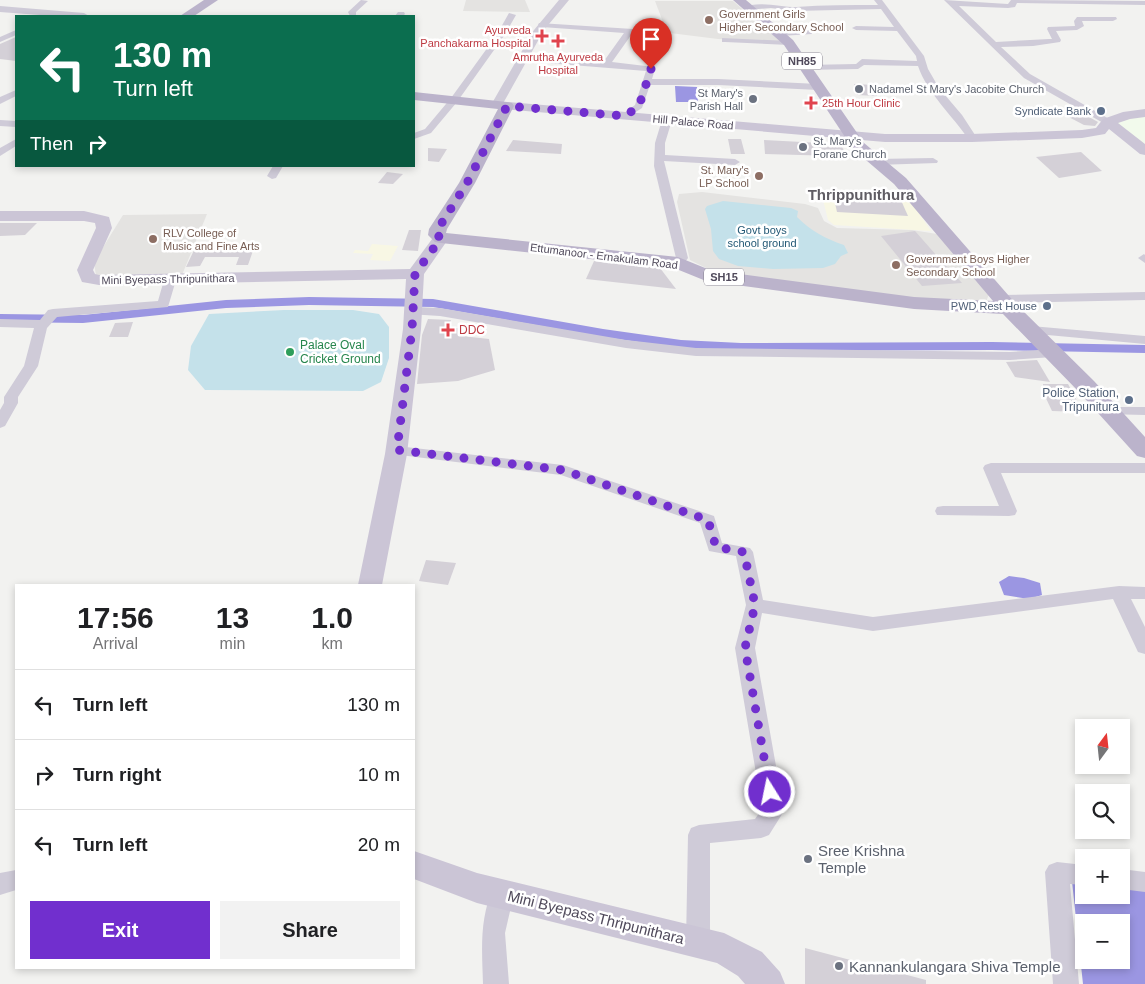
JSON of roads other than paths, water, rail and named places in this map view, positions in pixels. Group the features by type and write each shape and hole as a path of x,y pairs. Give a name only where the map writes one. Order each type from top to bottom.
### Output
{"main road":[{"path":"188,15 212,0"},
{"name":"NH85","path":"743,4 785,38 849,136"},
{"path":"370,584 397,450 415,274 441,238 437,235 438,229 467,183 502,106 415,96"},
{"name":"Hill Palace Road","path":"502,106 849,136"},
{"path":"849,136 972,138 1082,134 1100,131 1114,120 1145,113"},
{"path":"1114,120 1143,148"},
{"path":"849,136 876,162 900,181 1005,304 1109,411 1145,451"},
{"name":"Mini Byepass Thripunithara","path":"0,216 99,218 102,220 104,226 85,270 88,278 111,281 415,274"},
{"name":"Ettumanoor - Ernakulam Road","path":"441,238 678,263 706,275 914,303 1005,304"},
{"name":"Mini Byepass Thripunithara","path":"415,865 477,888 724,949 750,964 768,984"}],"street":[{"path":"502,106 522,58 542,25 563,4 564,0"},
{"path":"950,2 1008,6 1012,5 1014,1 1052,0 1145,3"},
{"path":"353,15 352,12 364,1"},
{"path":"950,2 1027,76 1114,120"},
{"path":"743,4 794,9 880,3 920,56 921,64 929,82 940,99 966,126 972,138"},
{"path":"0,9 53,15"},
{"path":"415,136 428,131 454,100 500,36 512,15"},
{"path":"992,44 1053,42 1057,40 1051,29 1077,28 1080,26 1078,21 1080,19 1113,19"},
{"path":"542,25 630,31 606,64"},
{"path":"856,28 898,29"},
{"path":"0,40 15,32"},
{"path":"725,40 785,38 809,32"},
{"path":"522,58 651,69 639,106 625,116"},
{"path":"806,68 858,66 862,62 921,64"},
{"path":"646,82 718,82 818,87"},
{"path":"0,101 15,94"},
{"path":"668,120 660,142 660,166 682,258 678,263"},
{"path":"0,123 15,124"},
{"path":"0,154 15,143"},
{"path":"0,154 15,157"},
{"path":"660,158 735,162"},
{"path":"876,162 933,160"},
{"path":"0,423 11,403 11,398 31,366 41,327 53,313 163,304 170,280"},
{"path":"1005,304 1145,296"},
{"path":"413,305 440,312 626,344 696,352 1010,356 1041,340 1145,340"},
{"path":"0,323 47,321"},
{"path":"1109,411 1145,411"},
{"path":"397,450 563,470 708,520 716,547 744,552 755,605 745,648 773,810 761,828 699,835 698,942"},
{"path":"943,511 1009,512 992,468 1145,468"},
{"path":"755,605 873,624 1119,592 1145,593"},
{"path":"1119,592 1145,647"},
{"path":"1066,984 1057,872 1075,874"},
{"path":"0,884 15,880"},
{"path":"1130,880 1145,882"},
{"path":"496,984 493,932 502,894"}],"waterway":[{"path":"0,318 83,319 226,304 309,301 433,303 603,333 681,344 741,347 992,346 1145,349"}],"place":[{"name":"Government Girls Higher Secondary School","path":"709,20"},
{"name":"Ayurveda Panchakarma Hospital","path":"542,36"},
{"name":"Amrutha Ayurveda Hospital","path":"558,41"},
{"name":"Nadamel St Mary's Jacobite Church","path":"859,89"},
{"name":"St Mary's Parish Hall","path":"753,99"},
{"name":"25th Hour Clinic","path":"811,103"},
{"name":"Syndicate Bank","path":"1101,111"},
{"name":"St. Mary's Forane Church","path":"803,147"},
{"name":"St. Mary's LP School","path":"759,176"},
{"name":"RLV College of Music and Fine Arts","path":"153,239"},
{"name":"Government Boys Higher Secondary School","path":"896,265"},
{"name":"PWD Rest House","path":"1047,306"},
{"name":"DDC","path":"448,330"},
{"name":"Palace Oval Cricket Ground","path":"290,352"},
{"name":"Police Station, Tripunitura","path":"1129,400"},
{"name":"Sree Krishna Temple","path":"808,859"},
{"name":"Kannankulangara Shiva Temple","path":"839,966"}],"district":[{"name":"Thrippunithura","path":"861,194"}],"park label":[{"name":"Govt boys school ground","path":"762,236"}]}
